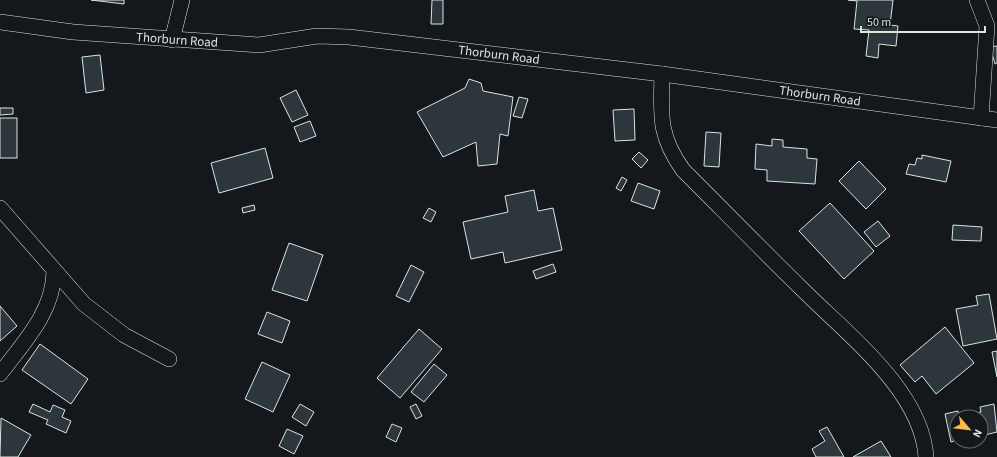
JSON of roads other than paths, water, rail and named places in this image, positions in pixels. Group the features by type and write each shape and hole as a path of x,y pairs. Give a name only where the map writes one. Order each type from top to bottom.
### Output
{"street":[{"path":"172,40 182,0"},
{"path":"977,0 986,26 981,118"},
{"name":"Thorburn Road","path":"0,22 73,32 259,45 316,36 349,36 662,74 997,120"},
{"path":"662,74 661,119 665,139 672,155 683,170 804,291 860,344 884,372 910,406 920,425 926,457"},
{"path":"0,208 54,272 84,304 107,323 169,359"},
{"path":"0,374 44,316 51,297 54,272"}]}
